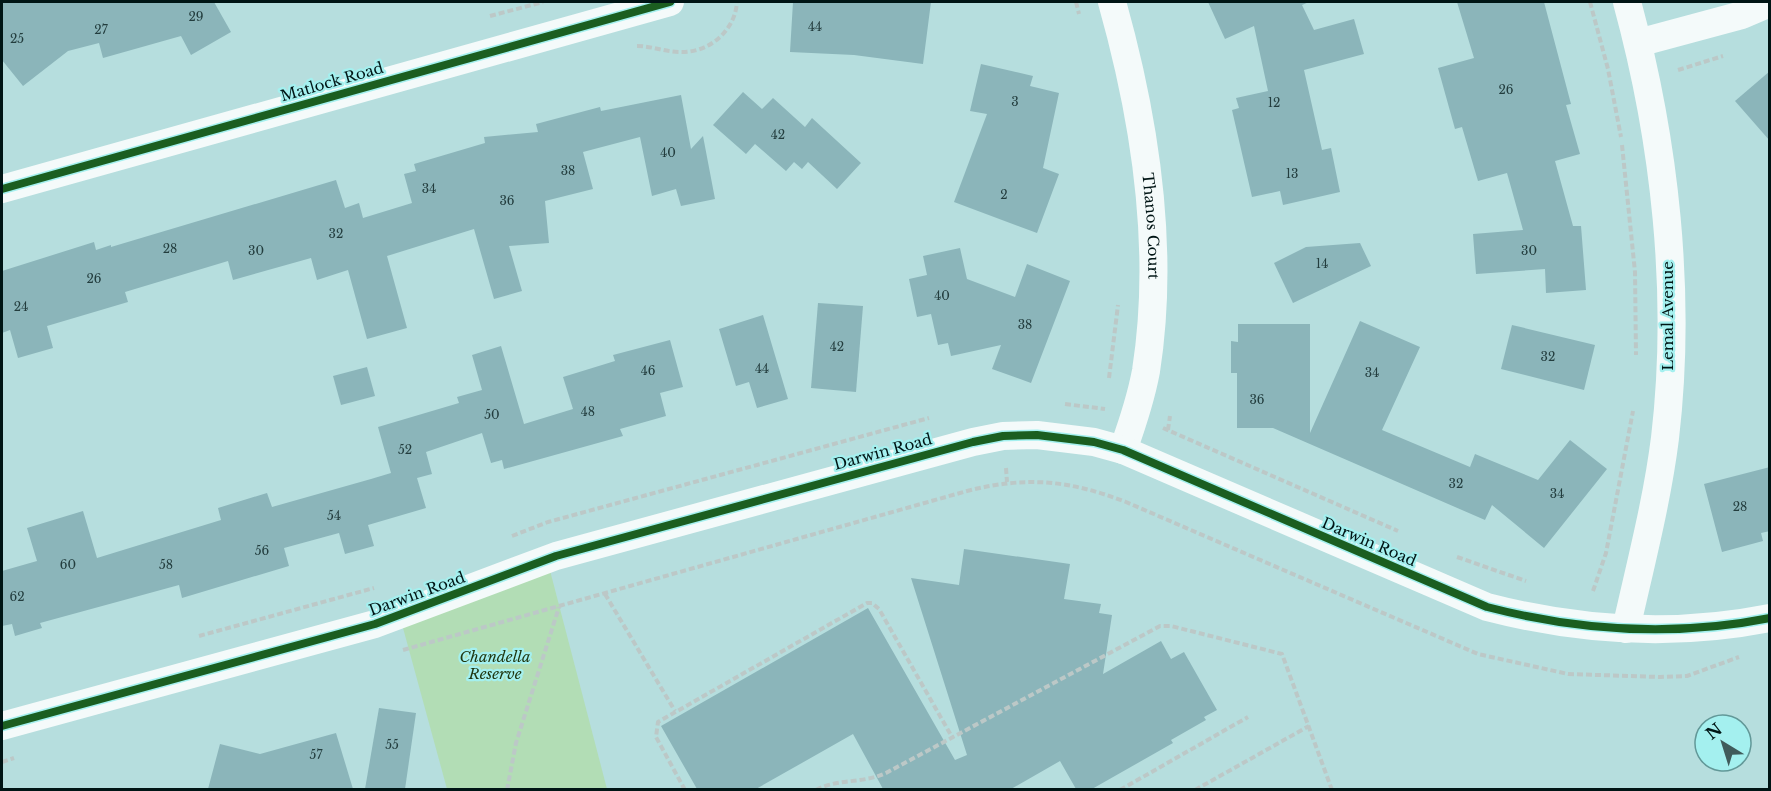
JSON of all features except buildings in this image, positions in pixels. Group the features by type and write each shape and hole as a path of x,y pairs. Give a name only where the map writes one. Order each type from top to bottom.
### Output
{"street":[{"name":"Matlock Road","path":"2,189 670,2"},
{"name":"Thanos Court","path":"1112,2 1140,118 1149,182 1152,243 1146,371 1123,450"},
{"name":"Lemal Avenue","path":"1626,629 1665,437 1671,333 1670,282 1657,144 1638,43 1627,2"},
{"path":"1638,43 1742,15 1770,3"},
{"name":"Darwin Road","path":"2,726 375,624 556,556 1003,436 1037,435 1094,442 1123,450 1487,607 1549,622 1626,629 1700,627 1770,618"}],"path":[{"path":"1076,2 1082,23"},
{"path":"1590,2 1608,69 1622,142 1635,272 1636,368"},
{"path":"1108,386 1119,295"},
{"path":"1103,408 1106,397"},
{"path":"1584,591 1593,591 1606,553 1634,403"},
{"path":"1168,430 1401,532"},
{"path":"1006,467 1006,482"},
{"path":"507,789 516,742 559,607 967,491 1006,482 1046,481 1102,493 1425,633 1478,654 1502,660 1568,674 1660,677 1687,676 1744,656"},
{"path":"1455,556 1533,582"},
{"path":"605,594 675,711"},
{"path":"685,789 655,732 658,722 862,605 872,603 879,609 952,737"},
{"path":"816,789 833,782 869,781 1160,626 1203,633 1282,654 1332,789"},
{"path":"1120,789 1248,717"},
{"path":"1195,789 1309,726"}],"green space":[{"name":"Chandella Reserve","path":"547,559 607,789 447,789 400,617"}],"cycle path":[{"path":"2,189 670,2"},
{"path":"2,726 375,624 556,556 973,442 1003,436 1037,435 1094,442 1123,450 1487,607 1557,622 1628,629 1699,628 1770,618"}]}
